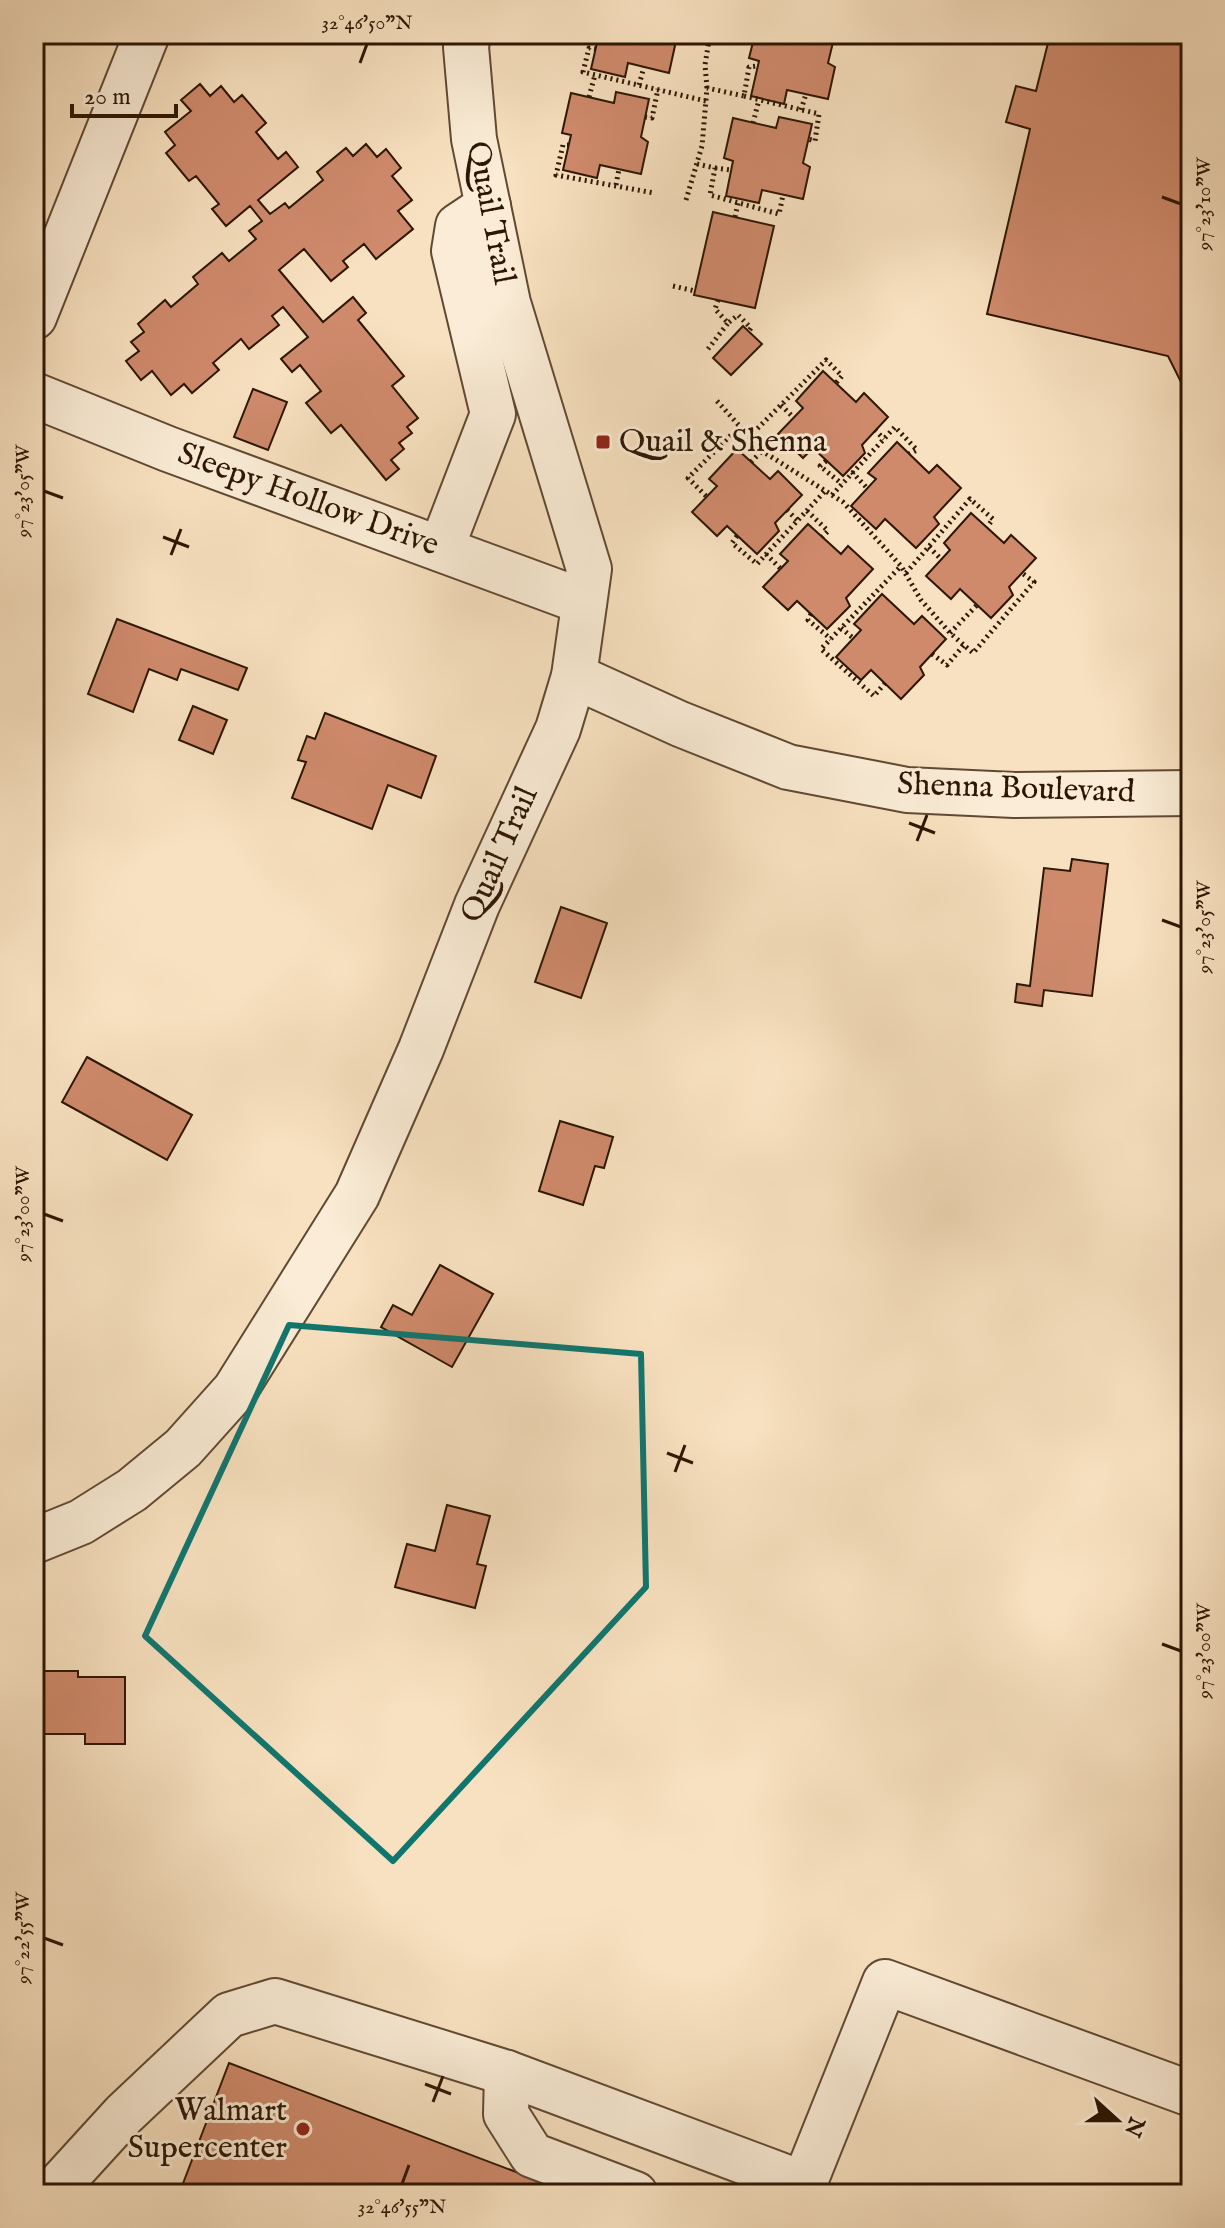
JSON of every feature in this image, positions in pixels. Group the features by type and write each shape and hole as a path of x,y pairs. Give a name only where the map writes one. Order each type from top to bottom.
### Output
{"street":[{"path":"34,317 147,34"},
{"name":"Quail Trail","path":"34,1541 81,1522 132,1490 183,1448 235,1390 357,1195 421,1049 477,905 558,729 574,676 589,569 508,303 474,139 466,47 468,34"},
{"path":"441,549 493,414 454,251 458,226 488,206"},
{"path":"493,414 535,390"},
{"name":"Sleepy Hollow Drive","path":"34,395 168,449 584,602"},
{"name":"Shenna Boulevard","path":"574,676 680,724 788,767 892,787 1014,795 1191,793"},
{"path":"51,2194 124,2114 229,2015 275,2001 507,2073 802,2189 885,1982 1191,2094"},
{"path":"507,2073 506,2114 532,2155 635,2194"}],"path":[{"path":"686,200 702,146 707,88 705,65 710,34"},
{"path":"833,41 838,41 840,34"},
{"path":"596,49 589,48 583,72 706,101"},
{"path":"744,96 749,67 757,66"},
{"path":"639,85 644,67"},
{"path":"589,97 595,75"},
{"path":"707,88 819,114 815,141 808,139"},
{"path":"645,117 652,118 658,89"},
{"path":"801,110 806,94"},
{"path":"753,123 759,100"},
{"path":"569,145 563,145 556,175 654,193"},
{"path":"697,164 731,170"},
{"path":"715,168 710,195 779,214 783,195"},
{"path":"616,185 619,169"},
{"path":"735,217 738,203"},
{"path":"673,286 695,291"},
{"path":"718,300 715,309 728,323"},
{"path":"708,349 738,315 751,328 749,331"},
{"path":"749,437 826,360 842,376 836,383"},
{"path":"717,401 762,451 843,502 901,566 921,600 950,633 973,653 1034,582 1022,573"},
{"path":"781,405 794,418"},
{"path":"706,496 688,478 739,427"},
{"path":"737,536 732,543 757,564 807,511 842,484 895,427 917,450 909,454"},
{"path":"875,430 884,439"},
{"path":"751,462 762,451"},
{"path":"826,461 820,466 842,484"},
{"path":"852,472 867,488"},
{"path":"906,573 970,499 993,519 987,527"},
{"path":"787,510 798,521"},
{"path":"807,511 828,531 822,537"},
{"path":"929,547 941,559"},
{"path":"766,554 780,568"},
{"path":"885,683 874,696 821,649 901,566"},
{"path":"950,633 977,605"},
{"path":"811,614 808,620 831,639"},
{"path":"841,628 853,638"},
{"path":"932,654 947,665 964,645"}],"highlighted area":[{"path":"289,1325 641,1354 646,1587 393,1861 145,1636"}],"building":[{"path":"599,34 669,34 676,41 669,73 628,63 625,77 591,69"},
{"path":"755,34 835,34 828,63 835,67 828,99 787,90 784,104 751,96 759,61 749,58"},
{"path":"1066,34 1191,34 1191,305 1184,332 1191,345 1191,402 1168,356 987,314 1030,129 1006,122 1016,86 1036,91 1049,39 1064,43"},
{"path":"200,84 210,96 221,86 234,102 242,95 266,123 256,132 278,159 286,152 298,167 258,200 270,214 285,203 289,208 323,180 317,172 346,148 353,156 366,144 377,157 386,149 401,168 392,176 412,200 398,211 413,229 376,259 364,244 343,261 348,267 331,281 304,249 279,270 323,322 353,297 366,313 358,320 404,376 392,386 418,418 407,427 412,433 399,443 404,449 391,460 399,469 386,480 341,425 331,433 306,403 321,391 300,365 292,372 281,359 308,337 283,307 272,316 279,325 249,349 241,339 213,363 219,370 192,393 184,384 171,395 152,371 141,380 126,361 139,351 131,342 144,332 138,324 165,300 171,307 198,284 193,277 222,253 229,261 256,239 249,231 262,221 250,206 226,226 212,209 219,204 196,176 189,181 166,153 175,145 165,132 191,111 181,100"},
{"path":"616,92 649,99 641,137 648,142 641,174 600,165 597,178 563,170 571,135 562,133 571,93 614,103"},
{"path":"779,117 812,124 803,163 810,167 803,199 762,190 759,203 726,196 733,161 724,158 733,118 776,128"},
{"path":"713,212 774,226 755,308 694,295"},
{"path":"743,326 762,344 731,375 713,358"},
{"path":"823,371 856,402 864,393 888,417 862,445 865,453 843,476 813,448 803,458 778,434 803,408 796,401"},
{"path":"253,389 287,402 268,450 234,437"},
{"path":"897,442 929,473 937,465 961,488 934,517 939,524 916,548 885,519 876,529 851,506 876,479 868,473"},
{"path":"737,449 770,479 778,471 802,495 775,523 779,531 757,554 727,526 717,536 692,512 717,486 709,479"},
{"path":"971,513 1004,543 1011,535 1036,558 1009,587 1013,595 991,618 960,589 951,599 926,576 950,550 944,543"},
{"path":"808,524 841,554 848,546 873,569 846,598 850,606 827,629 797,601 788,610 763,587 788,561 780,554"},
{"path":"882,594 914,624 922,616 946,639 920,667 924,675 901,699 871,670 861,680 836,657 861,630 854,624"},
{"path":"117,619 247,668 238,690 181,669 177,680 149,669 133,712 88,694"},
{"path":"193,706 227,720 213,754 179,740"},
{"path":"325,713 436,756 421,798 388,785 372,829 292,798 306,762 298,760 307,736 315,739"},
{"path":"1072,859 1108,864 1092,996 1044,990 1042,1006 1015,1002 1017,984 1030,986 1044,868 1070,871"},
{"path":"561,907 607,923 581,998 535,982"},
{"path":"87,1057 192,1115 167,1160 62,1102"},
{"path":"560,1121 613,1137 604,1168 595,1166 583,1205 539,1191"},
{"path":"440,1265 493,1294 452,1367 381,1327 393,1305 412,1315"},
{"path":"447,1505 490,1516 477,1564 486,1566 475,1608 395,1587 407,1544 435,1551"},
{"path":"34,1671 78,1671 78,1677 125,1677 125,1744 85,1744 85,1734 34,1734"},
{"name":"Walmart Supercenter","path":"229,2063 574,2194 179,2194"}],"place":[{"name":"Quail & Shenna","path":"603,442"},
{"name":"Walmart Supercenter","path":"303,2129"}]}
